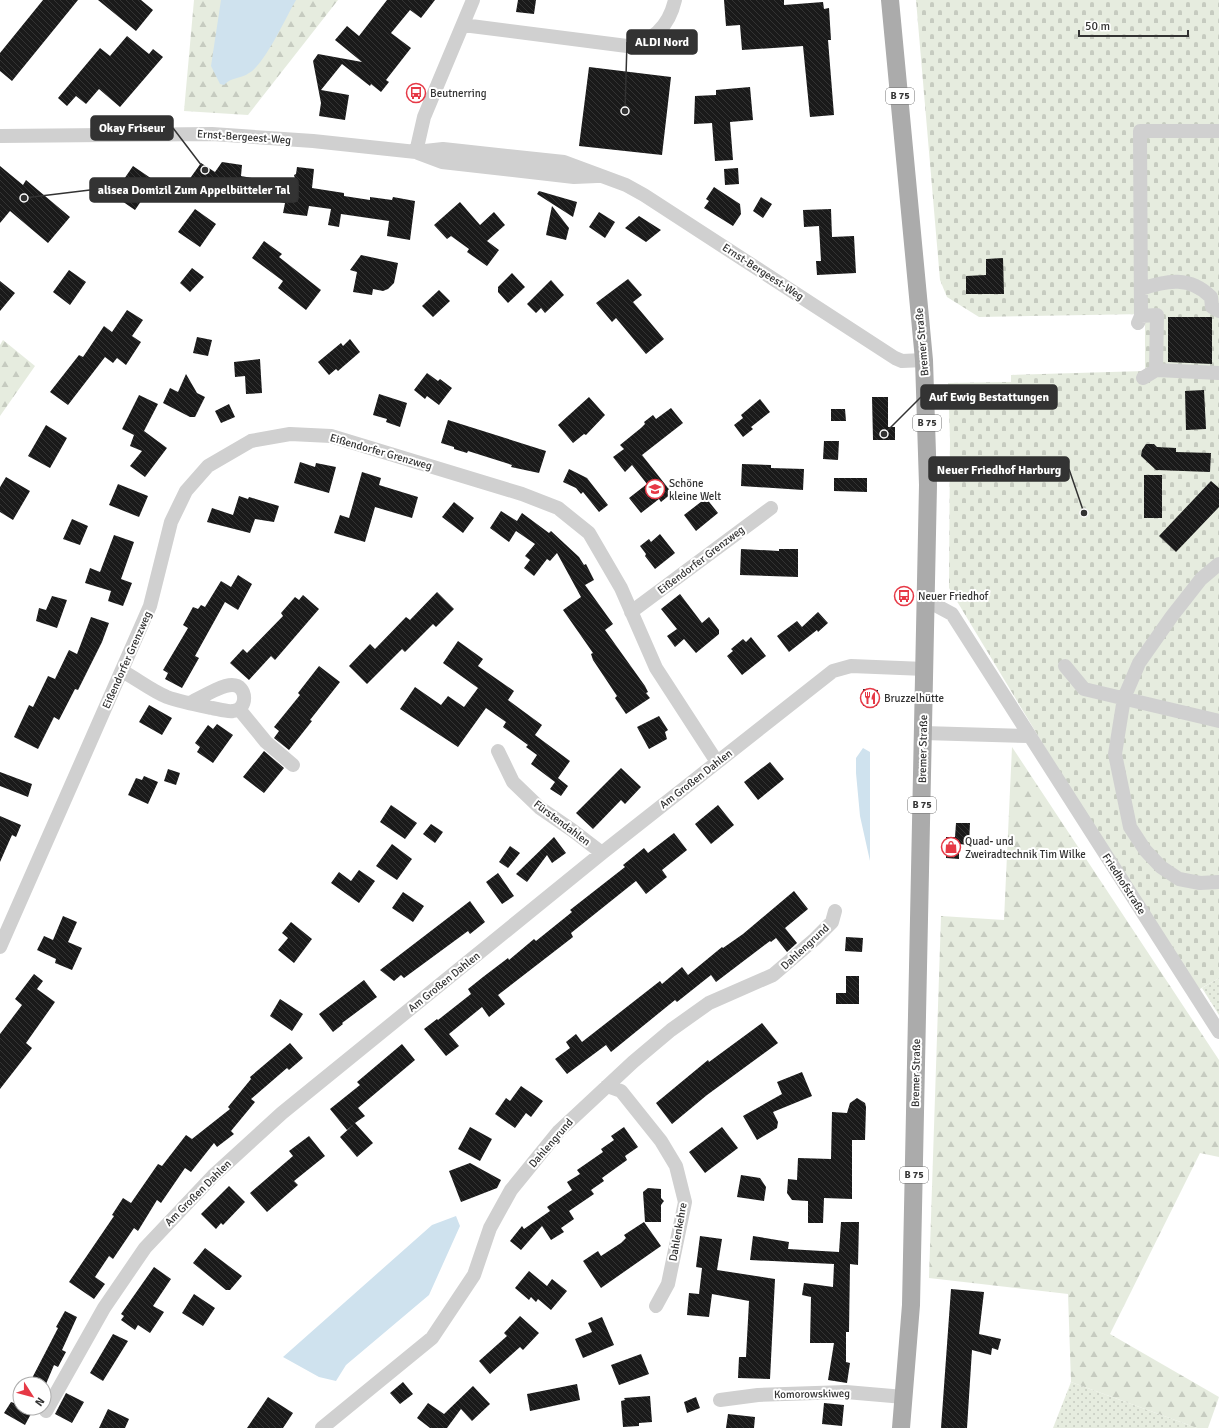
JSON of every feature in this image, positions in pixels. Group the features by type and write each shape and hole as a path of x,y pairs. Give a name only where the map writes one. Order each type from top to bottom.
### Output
{"main road":[{"name":"Bremer Straße","path":"890,0 924,360 928,485 924,733 911,1282 901,1428"}],"street":[{"path":"416,152 424,117 473,0"},
{"path":"463,25 627,46 646,42 660,31 668,21 675,0"},
{"path":"1156,370 1157,315 1140,319 1140,130 1219,131"},
{"name":"Ernst-Bergeest-Weg","path":"0,136 212,134 313,141 416,152 442,162 574,177 602,176 626,185 650,199 895,358 902,361 924,360"},
{"path":"1141,289 1160,282 1185,281 1202,288 1211,297 1212,306 1219,311"},
{"path":"1143,378 1156,370 1219,373"},
{"name":"Eißendorfer Grenzweg","path":"2,939 150,606 171,522 186,491 208,466 251,440 290,434 331,436 522,494 558,508 589,532 621,588 656,668 717,762"},
{"name":"Eißendorfer Grenzweg","path":"631,612 771,508"},
{"path":"1219,564 1201,579 1172,616 1140,663 1124,698 1115,754 1130,827 1145,850 1161,867 1178,879 1200,883 1219,882"},
{"name":"Friedhofstraße","path":"926,600 952,614 1219,1032"},
{"name":"Am Großen Dahlen","path":"52,1400 104,1308 144,1248 213,1176 282,1113 602,853 834,671 851,666 925,669"},
{"path":"1064,666 1084,689 1219,721"},
{"path":"122,670 167,697 190,703 232,712 240,709 245,698 244,692 240,688 233,685 225,686 190,703"},
{"path":"240,709 266,742 293,765"},
{"path":"924,733 1029,736"},
{"name":"Fürstendahlen","path":"498,751 513,782 540,808 602,853"},
{"name":"Dahlengrund","path":"322,1428 432,1338 474,1275 490,1228 511,1190 559,1130 633,1062 672,1030 710,1003 773,975 815,939 832,922 835,911"},
{"name":"Dahlenkehre","path":"607,1086 621,1091 661,1141 676,1166 685,1202 668,1284 656,1306"},
{"name":"Komorowskiweg","path":"720,1400 758,1395 846,1392 904,1397"}],"green space":[{"path":"194,0 338,0 248,115 184,111"},
{"path":"916,0 1219,0 1219,978 1193,993 949,588 950,439 948,383 1011,382 1011,375 1145,371 1145,314 979,317 947,297 940,280"},
{"path":"3,340 35,366 0,416 0,345"},
{"path":"1012,747 1219,1060 1219,1157 1200,1153 1110,1334 1219,1397 1208,1428 1197,1428 1071,1382 1068,1294 929,1278 941,916 1004,920"},
{"path":"1219,978 1219,1015 1202,988"},
{"path":"1071,1382 1197,1428 1053,1428"}],"water":[{"path":"221,0 296,0 275,40 262,60 246,75 227,82 224,85 220,84 211,66"},
{"path":"863,748 870,752 870,861 860,816 856,773 856,758"},
{"path":"456,1216 460,1226 429,1295 346,1365 336,1381 319,1377 283,1357 432,1225"}],"building":[{"path":"43,0 78,0 12,81 0,71 0,53"},
{"path":"98,0 141,0 153,10 136,31"},
{"path":"387,0 435,0 421,18 410,10 391,33 411,48 386,80 389,82 381,92 371,84 370,86 342,64 321,90 349,95 345,120 319,116 321,103 313,61 318,54 362,62 335,40 347,26 359,36"},
{"path":"518,0 536,0 534,14 516,12"},
{"path":"724,0 784,0 784,5 823,2 824,9 829,8 831,40 828,40 834,115 810,117 803,46 742,50 740,25 726,26"},
{"path":"127,36 149,54 153,49 163,57 120,107 99,89 86,104 76,96 67,106 58,98 100,48 110,56"},
{"path":"589,67 671,77 662,155 579,146"},
{"path":"750,87 753,120 730,122 733,160 715,161 712,123 694,124 695,96 716,95 716,90"},
{"path":"222,162 242,165 241,176 297,186 294,175 296,174 297,167 314,169 312,188 344,193 344,196 370,200 370,197 392,200 393,197 415,201 410,240 387,236 389,221 341,214 339,227 328,225 331,209 309,206 307,216 283,213 285,203 251,197 252,191 230,188 225,194 219,190 217,192 206,185 199,193 186,184 201,163 215,172"},
{"path":"0,166 23,185 26,180 70,217 48,243 10,211 0,223"},
{"path":"133,166 155,181 135,210 113,195"},
{"path":"738,168 739,184 725,185 724,169"},
{"path":"714,187 740,204 741,214 733,226 704,208 709,201 706,199"},
{"path":"539,191 577,202 573,217 537,194"},
{"path":"761,197 772,204 763,218 753,211"},
{"path":"460,202 480,225 494,212 505,225 487,241 499,250 487,266 467,252 469,249 451,236 447,239 434,225"},
{"path":"552,206 569,228 566,240 546,235"},
{"path":"195,209 216,224 200,247 178,232"},
{"path":"831,209 832,237 854,236 856,273 817,275 816,261 821,261 819,226 804,227 803,210"},
{"path":"599,212 615,222 605,238 589,227"},
{"path":"639,216 661,230 646,242 625,228"},
{"path":"264,241 282,254 279,257 321,290 306,310 278,288 283,281 252,258"},
{"path":"361,255 398,263 394,283 388,289 383,291 373,289 372,295 353,292 357,272 350,270"},
{"path":"1003,258 1004,294 966,294 966,276 986,275 986,259"},
{"path":"192,268 204,277 190,292 180,283"},
{"path":"69,270 86,282 70,305 53,292"},
{"path":"512,273 525,287 508,303 498,292 498,287"},
{"path":"628,279 642,295 633,302 664,339 646,354 616,318 612,322 596,303"},
{"path":"551,280 564,295 545,313 541,308 536,313 527,304"},
{"path":"0,281 15,293 0,311"},
{"path":"439,290 450,301 433,317 422,306"},
{"path":"127,310 143,320 132,336 141,342 126,365 117,358 113,363 105,357 68,405 50,392 79,355 83,357 104,326 112,332"},
{"path":"1168,317 1212,317 1212,364 1168,362"},
{"path":"197,337 212,340 208,356 193,353"},
{"path":"350,339 360,352 338,371 336,369 329,375 318,362 341,343 343,346"},
{"path":"260,359 262,393 246,394 245,376 235,377 234,362"},
{"path":"427,373 438,381 440,379 452,388 439,405 427,396 425,399 414,390"},
{"path":"186,374 197,393 205,397 195,417 190,417 163,403 170,388 178,392"},
{"path":"1204,390 1206,429 1186,430 1185,391"},
{"path":"379,394 407,403 400,427 386,422 387,419 373,415"},
{"path":"139,395 158,404 144,431 167,448 145,477 130,466 142,451 130,446 134,435 122,429"},
{"path":"589,397 605,415 586,435 584,434 573,443 558,425"},
{"path":"872,397 888,397 888,427 895,427 895,440 873,440"},
{"path":"760,399 770,412 751,427 753,429 743,437 734,425 743,418 741,415"},
{"path":"229,404 235,417 221,423 215,411"},
{"path":"671,408 683,423 642,455 672,493 661,502 659,499 641,513 629,498 647,484 632,465 625,472 613,457 624,449 620,445 641,428 645,424 644,422 653,415 656,419"},
{"path":"831,409 845,409 846,421 831,421"},
{"path":"448,420 546,451 539,473 511,467 512,465 468,451 467,453 454,449 454,447 441,443"},
{"path":"46,425 67,438 50,468 28,456"},
{"path":"824,441 839,441 838,460 823,459"},
{"path":"1146,444 1154,444 1157,447 1176,448 1176,452 1211,453 1210,472 1156,470 1141,456 1142,450"},
{"path":"300,462 315,467 316,463 336,467 329,493 294,483"},
{"path":"742,464 771,465 771,468 804,469 803,490 741,486"},
{"path":"569,469 587,478 608,505 599,512 583,492 581,494 576,488 563,482"},
{"path":"362,472 381,478 379,485 418,497 412,518 375,507 365,542 334,533 340,515 349,518"},
{"path":"1144,475 1162,475 1162,518 1144,518"},
{"path":"6,477 30,491 13,520 0,512 0,487"},
{"path":"834,478 867,478 867,492 834,491"},
{"path":"1211,481 1219,488 1219,507 1176,552 1159,536"},
{"path":"118,484 148,496 139,517 109,505"},
{"path":"239,496 248,499 249,497 279,506 274,522 255,519 250,533 207,522 212,508 233,515"},
{"path":"706,498 718,513 696,531 684,515"},
{"path":"454,502 474,518 463,533 442,517"},
{"path":"501,511 517,521 522,513 549,533 551,531 579,557 584,565 586,564 594,580 585,585 613,624 605,630 645,686 648,692 646,693 650,698 626,714 615,698 617,696 593,660 591,654 593,653 563,610 581,597 557,553 550,561 547,559 534,576 524,568 530,560 525,556 535,544 516,531 509,542 490,528"},
{"path":"72,519 88,526 80,545 63,539"},
{"path":"660,534 675,553 655,569 645,556 646,554 640,546 649,539 651,542"},
{"path":"114,535 134,542 121,579 132,583 123,606 108,601 111,591 85,583 90,568 100,572"},
{"path":"741,549 779,551 779,549 798,549 798,577 740,575"},
{"path":"238,575 252,584 238,610 225,602 195,656 199,658 182,688 165,679 168,673 163,670 188,628 183,625 193,607 198,609 201,605 205,607 221,581 231,587"},
{"path":"437,592 454,609 436,627 433,624 405,652 402,649 367,684 349,666 370,644 375,649 406,617 410,620"},
{"path":"680,594 702,623 709,617 719,630 719,634 696,653 684,639 675,647 667,636 677,629 661,609"},
{"path":"303,595 319,609 275,660 271,656 249,680 230,663 243,649 247,653 283,616 281,613 295,597 299,600"},
{"path":"52,596 67,600 57,628 36,621 39,608 46,610"},
{"path":"818,612 828,623 818,632 817,630 789,652 777,636 797,621 802,627"},
{"path":"91,617 109,623 102,642 78,690 75,689 59,720 54,717 38,749 14,737 29,705 33,707 48,676 55,679 69,650 77,654"},
{"path":"751,637 766,656 742,675 727,656 733,651 731,649 743,639 746,642"},
{"path":"458,641 483,659 478,666 514,691 508,700 542,725 535,735 570,761 558,778 568,786 561,796 550,789 555,782 531,764 537,755 526,747 528,745 503,727 506,722 486,708 458,747 400,709 415,687 441,705 448,696 464,707 478,688 443,663"},
{"path":"319,666 340,682 289,750 274,738 279,731 274,727 300,695 298,693"},
{"name":"Bruzzelhütte","path":"863,689 878,690 877,706 863,706"},
{"path":"149,705 172,718 162,735 139,722"},
{"path":"659,716 668,730 665,732 667,739 649,749 637,727"},
{"path":"217,724 233,735 213,763 197,752 200,747 195,743 208,725 213,729"},
{"path":"264,751 284,768 264,793 243,777"},
{"path":"770,762 784,779 758,800 744,782"},
{"path":"621,768 641,787 625,804 621,800 593,829 576,813"},
{"path":"168,769 180,773 176,785 164,781"},
{"path":"0,772 32,784 28,797 0,786"},
{"path":"144,776 158,782 148,804 128,795 136,778 142,780"},
{"path":"391,805 417,823 405,839 380,822"},
{"path":"718,805 734,825 711,844 695,824"},
{"path":"0,816 21,825 16,837 12,835 0,862"},
{"path":"956,823 970,823 969,845 959,844 959,859 946,858 946,837 955,837"},
{"path":"431,824 443,832 435,843 423,834"},
{"path":"674,833 687,850 662,870 667,877 646,894 636,881 571,933 573,937 498,995 505,1004 489,1017 482,1007 449,1034 459,1046 446,1056 424,1029 471,994 468,989 483,977 508,958 509,960 534,939 536,941 572,912 570,910 625,867 623,865 644,848 648,853"},
{"path":"554,837 566,853 552,863 547,855 527,882 516,874"},
{"path":"392,844 412,859 397,880 376,866"},
{"path":"510,846 520,853 508,868 499,862"},
{"path":"359,870 375,881 359,903 331,883 339,872 351,881"},
{"path":"498,873 514,896 502,904 486,882"},
{"path":"794,891 808,909 785,928 797,943 787,952 776,938 771,942 770,941 716,982 711,975 677,1002 675,1000 611,1052 606,1045 567,1074 555,1059 570,1048 566,1042 576,1034 582,1042 660,981 662,984 682,967 688,975 722,947 723,948 743,934"},
{"path":"403,892 424,906 413,922 392,908"},
{"path":"470,901 485,922 470,934 468,931 404,978 401,975 394,981 380,970"},
{"path":"63,916 77,922 68,942 82,948 72,970 55,963 56,959 37,950 44,936 53,940"},
{"path":"291,922 312,939 294,963 278,950 288,938 282,933"},
{"path":"846,937 863,938 862,952 845,951"},
{"path":"34,974 43,981 37,989 55,1002 26,1043 32,1048 0,1089 0,1034 22,1005 15,999"},
{"path":"846,976 859,976 859,1004 836,1004 836,993 846,993"},
{"path":"364,980 377,997 342,1023 343,1024 333,1032 319,1014"},
{"path":"280,999 303,1014 292,1031 270,1016"},
{"path":"762,1023 778,1043 707,1095 672,1124 656,1103 708,1060 709,1062"},
{"path":"290,1043 303,1058 289,1070 287,1068 251,1099 255,1102 231,1131 234,1134 217,1147 214,1143 191,1172 185,1168 161,1203 157,1200 138,1231 134,1228 113,1259 109,1256 95,1277 105,1284 94,1299 69,1282 114,1216 112,1215 123,1198 131,1203 158,1164 162,1166 186,1135 192,1139 230,1109 228,1107 251,1079 250,1077"},
{"path":"402,1044 415,1060 358,1108 365,1116 355,1123 373,1143 357,1157 340,1137 354,1124 347,1130 330,1109 360,1085 357,1082"},
{"path":"802,1072 812,1096 773,1112 778,1122 777,1128 757,1140 743,1116 782,1094 777,1082"},
{"path":"521,1086 543,1101 531,1117 526,1113 515,1128 495,1114 506,1098 510,1101"},
{"path":"857,1098 865,1103 866,1107 865,1140 852,1140 852,1199 824,1198 823,1223 808,1223 808,1201 792,1200 787,1193 788,1179 797,1180 798,1158 831,1159 832,1112 847,1113 850,1103"},
{"path":"470,1127 492,1139 480,1161 458,1149"},
{"path":"624,1127 638,1147 625,1156 627,1160 602,1178 604,1181 591,1190 594,1194 569,1211 574,1219 561,1228 564,1232 551,1240 542,1226 521,1250 510,1241 522,1226 524,1229 550,1211 547,1207 572,1190 567,1182 580,1174 577,1170 603,1152 601,1149 614,1140 611,1136"},
{"path":"722,1127 738,1148 705,1173 689,1152"},
{"path":"309,1136 325,1156 294,1181 298,1185 267,1212 250,1193 293,1156 289,1151"},
{"path":"470,1163 501,1180 497,1188 461,1202 449,1171"},
{"path":"741,1175 760,1178 766,1187 764,1201 737,1197"},
{"path":"229,1186 245,1202 223,1225 221,1223 216,1229 201,1214"},
{"path":"648,1188 661,1189 661,1198 664,1201 661,1205 661,1222 645,1222 643,1192"},
{"path":"644,1222 661,1246 601,1288 583,1261 598,1251 601,1256 621,1243 626,1238 624,1235"},
{"path":"841,1222 859,1222 858,1265 850,1264 849,1332 846,1332 846,1362 850,1363 847,1383 828,1380 834,1343 810,1343 811,1297 802,1295 804,1283 833,1287 834,1264 750,1260 753,1236 789,1242 788,1249 839,1252"},
{"path":"700,1236 722,1239 717,1270 775,1279 770,1379 738,1378 739,1357 746,1357 749,1301 712,1294 709,1317 687,1315 689,1293 699,1294 702,1268 696,1267"},
{"path":"205,1248 242,1276 230,1290 226,1290 193,1263"},
{"path":"154,1267 171,1279 153,1306 164,1312 150,1333 138,1325 135,1330 121,1320 124,1316 121,1314"},
{"path":"529,1271 547,1286 552,1279 567,1291 551,1310 538,1299 536,1302 531,1297 529,1300 515,1288"},
{"path":"951,1289 984,1292 979,1334 1001,1339 998,1350 992,1348 991,1355 972,1350 967,1428 941,1428"},
{"path":"194,1294 215,1308 203,1326 182,1313"},
{"path":"65,1311 77,1317 62,1350 66,1352 58,1367 54,1365 49,1376 33,1376 58,1328 56,1327"},
{"path":"520,1316 539,1333 523,1350 520,1347 490,1374 479,1361 507,1336 504,1333"},
{"path":"602,1317 614,1345 583,1358 575,1339 592,1332 588,1323"},
{"path":"113,1334 128,1341 103,1381 90,1373"},
{"path":"641,1354 649,1374 619,1385 611,1365"},
{"path":"403,1382 413,1394 400,1404 390,1393"},
{"path":"577,1384 580,1400 530,1411 527,1394"},
{"path":"473,1386 490,1404 472,1421 461,1409 447,1428 430,1428 417,1418 428,1403 444,1414"},
{"path":"66,1393 84,1402 72,1423 55,1414"},
{"path":"650,1396 652,1422 639,1423 639,1426 623,1427 621,1401 625,1400 624,1398"},
{"path":"268,1397 293,1413 283,1428 247,1428"},
{"path":"696,1397 700,1408 687,1413 684,1402"},
{"path":"11,1402 12,1416 30,1416 25,1425 4,1413"},
{"path":"824,1403 844,1405 842,1426 822,1424"},
{"path":"108,1409 129,1419 125,1428 99,1428"},
{"path":"728,1414 755,1417 754,1428 726,1428"}],"place":[{"name":"Beutnerring","path":"416,93"},
{"name":"ALDI Nord","path":"625,111"},
{"name":"Okay Friseur","path":"205,170"},
{"name":"alisea Domizil Zum Appelbütteler Tal","path":"24,198"},
{"name":"Auf Ewig Bestattungen","path":"884,434"},
{"name":"Schöne kleine Welt","path":"655,489"},
{"name":"Neuer Friedhof Harburg","path":"1084,513"},
{"name":"Neuer Friedhof","path":"904,596"},
{"name":"Bruzzelhütte","path":"870,698"},
{"name":"Quad- und Zweiradtechnik Tim Wilke","path":"951,847"}]}
